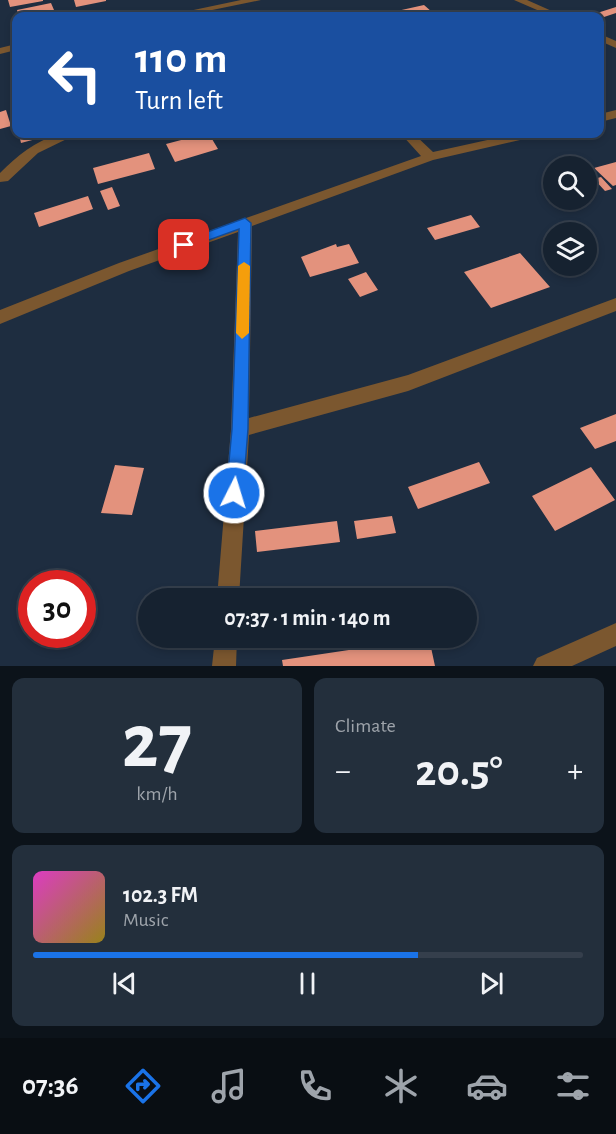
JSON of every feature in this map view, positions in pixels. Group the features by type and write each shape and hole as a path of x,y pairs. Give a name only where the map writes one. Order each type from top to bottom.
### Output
{"street":[{"path":"192,12 256,0"},
{"path":"519,0 548,12"},
{"path":"1,177 23,156 40,144 59,138"},
{"path":"411,138 430,158"},
{"path":"0,316 245,223 430,158 512,138"},
{"path":"229,588 240,429 245,223"},
{"path":"240,429 408,382 616,304"},
{"path":"545,666 616,634"},
{"path":"224,666 225,648"}],"building":[{"path":"8,0 43,0 43,1 10,7"},
{"path":"74,0 106,0 106,1 76,7"},
{"path":"51,3 54,10 18,12 17,10"},
{"path":"424,5 432,12 398,12"},
{"path":"616,7 616,13 604,17 604,12 600,12"},
{"path":"6,110 11,126 0,129 0,112"},
{"path":"20,138 40,138 21,143"},
{"path":"189,138 211,138 218,149 175,162 166,144"},
{"path":"149,153 155,169 98,184 93,168"},
{"path":"616,162 616,185 613,186 597,171 597,167"},
{"path":"601,177 612,189 605,191 597,182 597,178"},
{"path":"112,187 120,206 108,210 100,191"},
{"path":"88,196 93,209 39,227 34,213"},
{"path":"471,215 480,227 435,240 427,228"},
{"path":"336,244 337,247 349,244 359,263 310,277 301,257"},
{"path":"520,253 550,287 491,308 464,272"},
{"path":"366,272 378,290 360,297 348,279"},
{"path":"616,414 616,441 595,449 580,428"},
{"path":"479,462 490,483 418,509 408,487"},
{"path":"115,465 144,468 132,515 101,513"},
{"path":"591,467 615,500 555,531 532,496"},
{"path":"392,516 396,533 357,539 354,521"},
{"path":"337,521 340,542 257,552 255,531"},
{"path":"362,648 431,648 435,666 283,666 282,660"}],"slow traffic":[{"path":"242,333 244,266"}],"route":[{"path":"184,245 245,223 240,429 234,493"}]}
